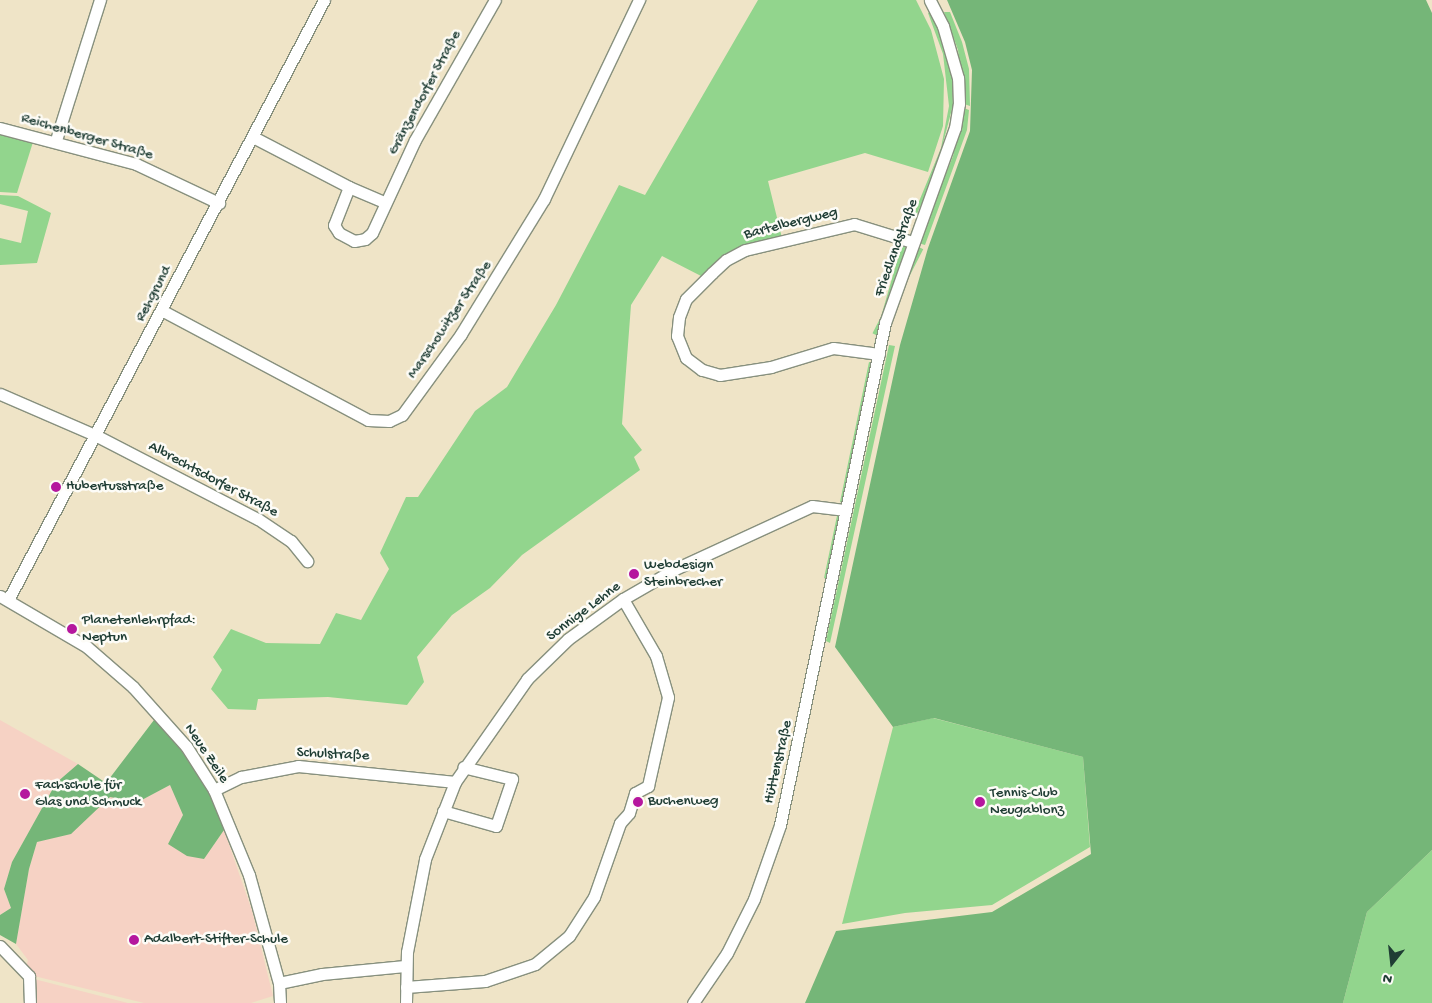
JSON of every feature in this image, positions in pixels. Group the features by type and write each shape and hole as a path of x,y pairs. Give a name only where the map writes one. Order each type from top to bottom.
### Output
{"street":[{"path":"56,140 100,0"},
{"name":"Rehgrund","path":"4,598 97,436 324,0"},
{"name":"Gränzendorfer Straße","path":"349,187 334,225 339,233 354,240 365,239 372,233 384,202 415,140 495,0"},
{"name":"Marschowitzer Straße","path":"163,311 368,420 389,420 402,415 461,334 544,199 639,0"},
{"name":"Friedlandstraße","path":"846,510 879,354 912,242 948,154 959,104 958,78 951,52 930,0"},
{"name":"Reichenberger Straße","path":"0,128 56,140 136,164 219,203"},
{"path":"253,137 349,187 384,202"},
{"name":"Bartelbergweg","path":"879,354 833,348 771,367 720,375 702,370 686,358 677,336 679,317 686,300 712,273 746,250 854,224 912,242"},
{"path":"0,394 97,436"},
{"name":"Albrechtsdorfer Straße","path":"97,436 258,519 291,540 307,560"},
{"name":"Sonnige Lehne","path":"406,1003 405,966 425,859 443,811 463,767 527,679 568,639 623,599 673,570 790,514 812,506 846,510"},
{"name":"Hüttenstraße","path":"693,1003 727,953 767,866 788,795 846,510"},
{"name":"Neue Zeile","path":"4,598 86,646 132,687 186,746 214,790 249,875 279,984 280,1003"},
{"path":"406,987 485,981 536,964 569,936 594,897 620,823 629,813 635,793 648,786 668,697 656,656 623,599"},
{"name":"Schulstraße","path":"214,790 241,777 298,766 455,782"},
{"path":"443,811 496,826 512,780 463,767"},
{"path":"0,946 29,976 30,1003"},
{"path":"279,984 322,974 405,966"}],"shaded area":[{"path":"0,720 78,764 56,783 12,862 4,889 11,908 0,915"},
{"path":"170,785 183,815 168,844 204,859 224,830 252,911 273,996 251,1003 144,1003 30,975 26,967 28,960 16,944 29,869 37,842 71,833 110,796 138,802"},
{"path":"34,979 128,1003 34,1003"}],"green space":[{"path":"758,0 916,0 931,30 944,79 943,126 928,172 865,153 768,181 782,238 748,246 703,277 662,256 631,305 622,424 642,450 634,457 640,470 522,555 490,588 452,615 417,657 424,682 407,705 328,697 258,699 256,710 228,709 211,689 222,670 213,657 231,629 266,643 320,644 336,613 361,620 389,569 380,553 406,497 418,497 475,411 507,387 556,305 619,185 645,195"},
{"path":"947,0 1426,0 1432,13 1432,850 1367,912 1343,1003 805,1003 836,931 992,912 1091,854 1083,757 934,718 893,727 835,647 900,345 928,248 970,131 972,70 965,42"},
{"path":"932,11 952,78 953,105 935,174 916,216 913,216 941,148 949,106 943,54 928,13"},
{"path":"944,12 950,12 962,42 969,69 970,106 964,104 958,50"},
{"path":"964,108 969,110 967,130 925,245 918,243 953,156"},
{"path":"0,134 33,142 17,193 0,192"},
{"path":"0,195 18,196 51,213 37,263 0,265 0,238 21,243 28,211 0,204"},
{"path":"902,244 906,246 877,347 874,346 878,327"},
{"path":"917,246 923,249 879,336 873,333"},
{"path":"889,345 895,346 830,643 826,641"},
{"path":"869,362 874,363 844,503 840,502"},
{"path":"838,511 842,512 829,580 824,578"},
{"name":"Tennis-Club Neugablonz","path":"933,718 1083,757 1090,847 992,905 905,913 842,924 893,727"},
{"path":"154,720 181,750 209,793 224,830 204,859 187,856 168,844 183,815 170,785 138,802 110,797 71,834 37,842 29,869 16,944 0,935 0,915 11,908 4,889 12,862 56,783 78,764 106,783"},
{"path":"1432,850 1432,1003 1343,1003 1367,912"}],"place":[{"name":"Hubertusstraße","path":"56,487"},
{"name":"Webdesign Steinbrecher","path":"634,574"},
{"name":"Planetenlehrpfad: Neptun","path":"72,629"},
{"name":"Fachschule für Glas und Schmuck","path":"25,794"},
{"name":"Buchenweg","path":"638,802"},
{"name":"Tennis-Club Neugablonz","path":"980,802"},
{"name":"Adalbert-Stifter-Schule","path":"134,940"}]}
